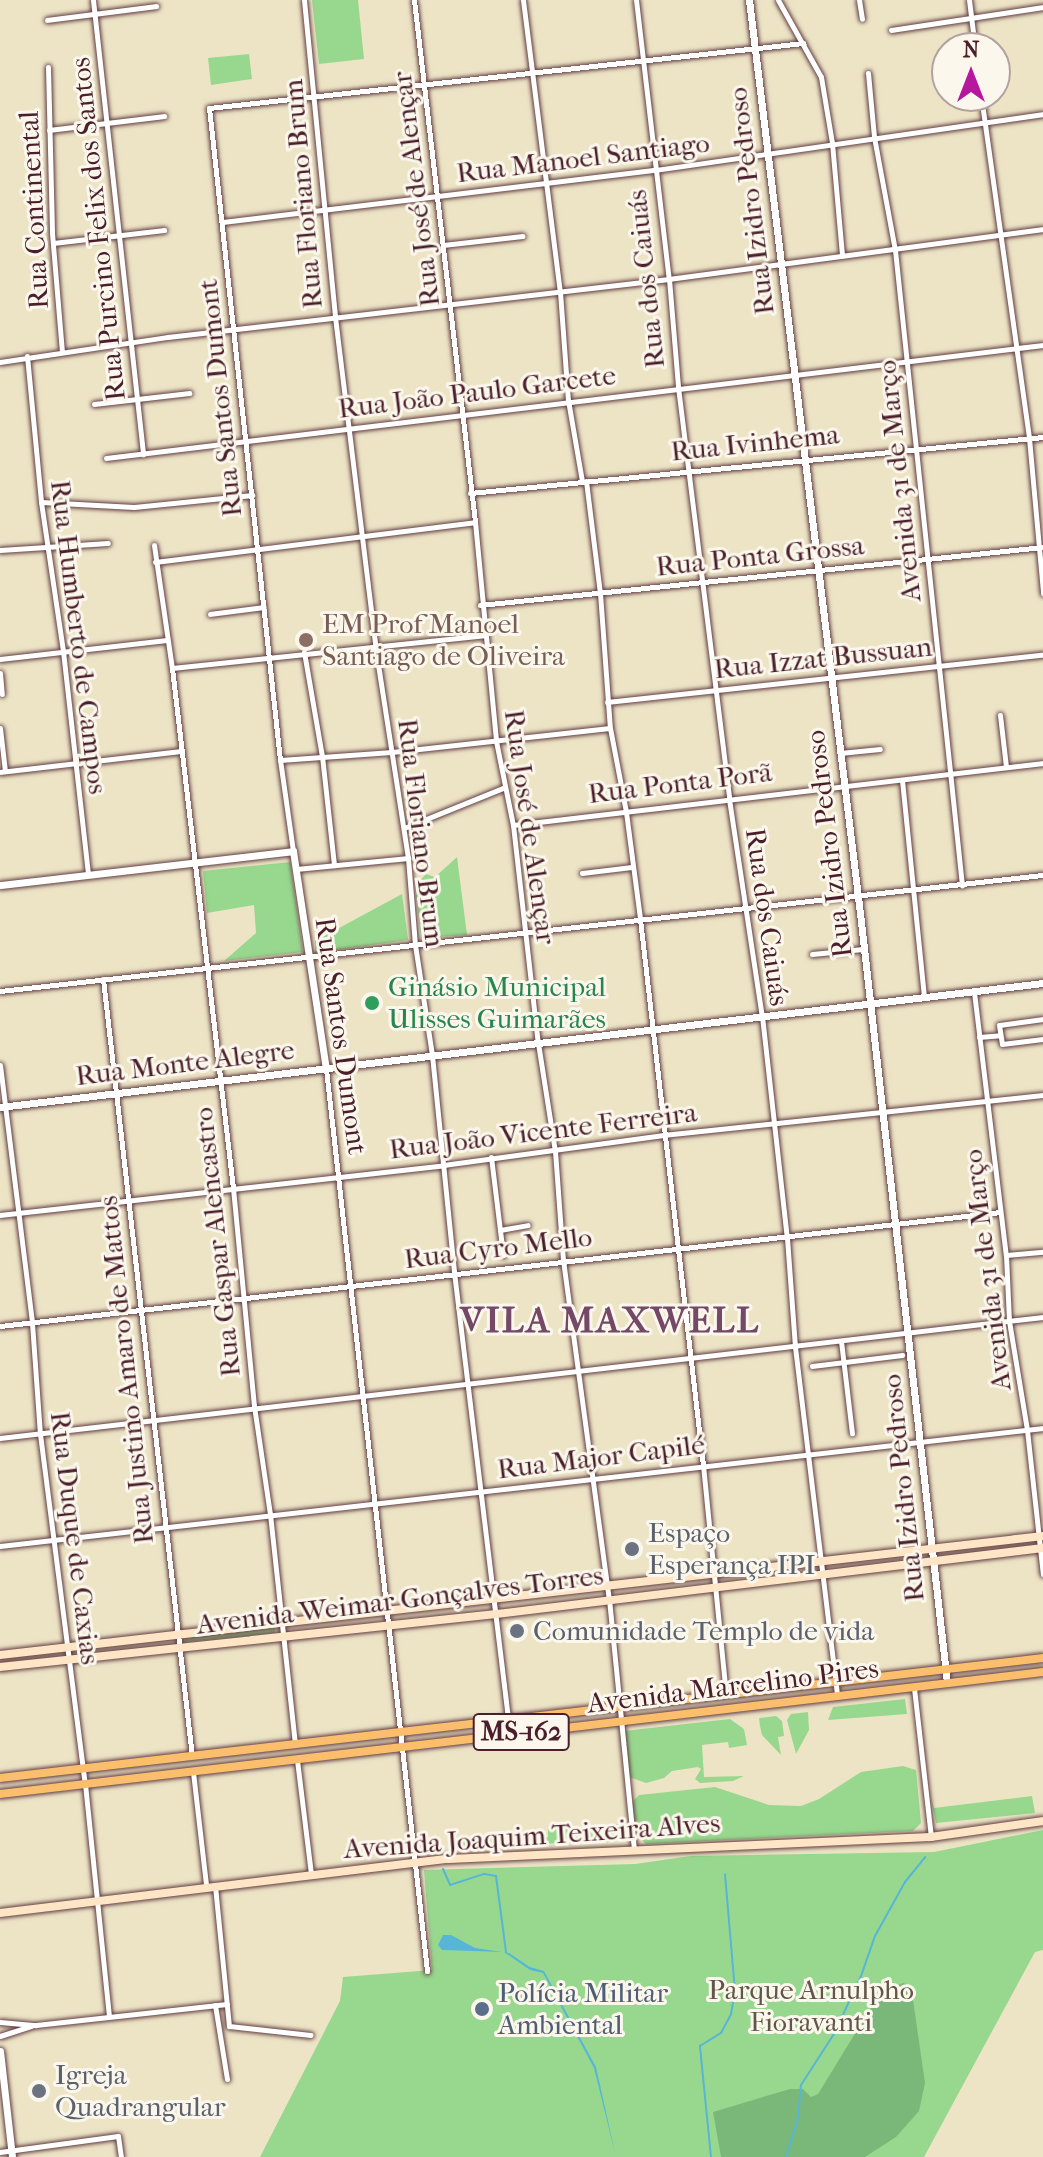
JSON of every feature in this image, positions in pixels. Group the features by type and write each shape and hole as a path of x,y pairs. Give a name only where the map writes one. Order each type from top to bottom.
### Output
{"main road":[{"name":"Avenida Weimar Gonçalves Torres","path":"0,1655 932,1550 1041,1542"},
{"name":"Avenida Weimar Gonçalves Torres","path":"0,1667 496,1614 934,1562 1041,1542"},
{"name":"Avenida Marcelino Pires","path":"0,1778 1043,1658"},
{"name":"Avenida Marcelino Pires","path":"0,1794 1043,1672"},
{"path":"726,1695 727,1710"},
{"path":"295,1744 297,1760"},
{"path":"192,1756 193,1772"},
{"name":"Avenida Joaquim Teixeira Alves","path":"0,1913 25,1907 414,1862 931,1837 1043,1821"},
{"name":"Avenida Joaquim Teixeira Alves","path":"0,1906 25,1907"}],"street":[{"name":"Rua Purcino Felix dos Santos","path":"93,0 143,454"},
{"name":"Rua Floriano Brum","path":"304,0 335,317 364,533 375,645 408,858 415,945 432,1055 454,1272 483,1490 508,1718"},
{"name":"Rua José de Alençar","path":"414,0 475,522 480,605 496,741 503,788 513,825 538,1043 555,1151 563,1260 609,1599 617,1706 634,1850"},
{"path":"523,0 560,292 568,400 584,481 600,593 610,728 626,812 640,919 703,1465 726,1695"},
{"name":"Rua dos Caiuás","path":"636,0 669,279 678,387 691,469 729,799 762,1016 787,1238 795,1347 825,1575 837,1697"},
{"name":"Rua Izidro Pedroso","path":"749,0 858,895 868,1006 947,1683"},
{"path":"778,0 821,77 832,143 842,256"},
{"path":"859,0 862,19"},
{"path":"969,0 973,32"},
{"path":"47,20 156,6"},
{"path":"891,30 1043,7"},
{"path":"315,97 803,43"},
{"name":"Rua Continental","path":"48,67 53,243 62,351"},
{"name":"Avenida 31 de Março","path":"868,73 874,137 895,250 953,774 962,885"},
{"name":"Rua Santos Dumont","path":"315,97 209,108 236,330 280,760 326,1069 427,1971"},
{"path":"983,112 1029,438 1043,593"},
{"name":"Rua Manoel Santiago","path":"223,222 655,170 1043,114"},
{"path":"49,130 164,116"},
{"path":"0,362 132,342 669,279 1043,229"},
{"path":"53,243 164,230"},
{"path":"443,245 522,236"},
{"name":"Rua João Paulo Garcete","path":"106,458 1043,345"},
{"name":"Rua Humberto de Campos","path":"27,356 41,502 63,651 88,874"},
{"path":"94,404 189,393"},
{"name":"Rua Ivinhema","path":"470,493 1043,437"},
{"path":"41,502 134,507 252,495"},
{"path":"155,562 364,533 475,522"},
{"path":"0,550 49,544 108,543"},
{"name":"Rua Gaspar Alencastro","path":"154,545 172,668 295,1744"},
{"name":"Rua Ponta Grossa","path":"480,605 1041,547"},
{"path":"210,614 264,607"},
{"path":"172,668 484,635"},
{"path":"0,659 167,640"},
{"path":"304,652 322,756 334,865"},
{"name":"Rua Izzat Bussuan","path":"607,702 1043,655"},
{"path":"0,673 2,694"},
{"path":"1000,715 1006,767"},
{"path":"0,728 3,772 181,751"},
{"path":"280,760 392,752 610,728"},
{"path":"840,753 880,749"},
{"name":"Rua Ponta Porã","path":"513,825 1043,763"},
{"path":"902,780 924,998"},
{"path":"404,828 503,788"},
{"path":"0,885 293,851"},
{"path":"296,869 408,858"},
{"path":"582,873 633,867"},
{"path":"0,991 1043,875"},
{"path":"812,954 863,949"},
{"name":"Rua Justino Amaro de Mattos","path":"103,979 163,1528 192,1756"},
{"name":"Rua Monte Alegre","path":"2,1107 1043,983"},
{"name":"Avenida 31 de Março","path":"974,992 1006,1255 1009,1321 1027,1430 1043,1574"},
{"path":"1043,1019 999,1025 1002,1044 1043,1039"},
{"path":"979,1037 1000,1035"},
{"name":"Rua Duque de Caxias","path":"0,1065 2,1107 32,1323 40,1434 69,1647 109,2016"},
{"name":"Rua João Vicente Ferreira","path":"0,1215 444,1165 663,1135 1043,1095"},
{"path":"491,1157 503,1255"},
{"name":"Rua Cyro Mello","path":"0,1326 1000,1212"},
{"path":"500,1230 528,1225"},
{"path":"1006,1255 1043,1252"},
{"path":"0,1438 254,1406 469,1385 1043,1317"},
{"path":"841,1341 852,1433"},
{"path":"812,1366 902,1355"},
{"name":"Rua Major Capilé","path":"0,1546 1043,1428"},
{"path":"914,1687 931,1837"},
{"path":"297,1760 311,1874"},
{"path":"193,1772 229,2026 311,2035"},
{"path":"0,2036 36,2025 227,2004"},
{"path":"215,2005 227,2079"},
{"path":"0,2022 36,2025"},
{"path":"0,2051 11,2154"},
{"path":"0,2152 11,2154 118,2136 121,2157"}],"green space":[{"path":"312,0 358,0 364,59 319,64"},
{"path":"249,54 252,79 211,85 208,58"},
{"path":"457,857 467,935 421,938 415,886 426,874 435,877"},
{"path":"290,862 303,952 224,961 256,933 254,905 207,913 203,871"},
{"path":"402,894 408,940 315,953 315,941"},
{"path":"275,1628 275,1633 184,1642 186,1638"},
{"path":"905,1699 907,1714 828,1720 833,1707"},
{"path":"808,1712 809,1730 796,1754 787,1720 791,1714"},
{"path":"776,1716 782,1721 784,1736 778,1737 781,1755 762,1735 760,1726 759,1718"},
{"path":"730,1719 744,1729 747,1745 729,1748 728,1742 702,1745 704,1777 744,1776 733,1781 700,1783 695,1779 701,1769 698,1767 672,1771 664,1778 646,1783 629,1777 624,1731"},
{"path":"903,1766 916,1770 921,1823 913,1831 646,1844 636,1834 632,1802 639,1795 715,1787 769,1805 801,1806 819,1799 861,1772"},
{"path":"930,1795 934,1808 1032,1796 1035,1813 936,1823"},
{"path":"620,1824 621,1836 616,1842 527,1844 527,1839 548,1837 548,1829 576,1826 577,1831 599,1828 600,1832 608,1831 607,1826"},
{"name":"Parque Arnulpho Fioravanti","path":"1043,1830 1043,1950 1035,1952 924,2157 260,2157 340,2001 343,1977 432,1970 424,1870 635,1864 691,1856 934,1852"},
{"path":"494,1835 495,1843 516,1841 516,1844 454,1849 453,1840"},
{"path":"903,1983 911,1986 925,2083 919,2111 896,2137 865,2157 721,2157 713,2112 790,2089 803,2089 811,2097 818,2094 870,2009 886,1991"}],"water":[{"path":"443,1935 451,1935 475,1948 502,1952 442,1950 438,1945"},
{"path":"504,1952 544,1971 596,2067 616,2157 594,2068 543,1973 530,1970"}],"waterway":[{"path":"786,2157 798,2118 801,2085 834,2034 861,1976 875,1936 905,1882 925,1857"},
{"path":"443,1869 450,1885 484,1874 496,1876 506,1952"},
{"path":"711,2157 700,2046 721,2033 731,2014 735,1991 725,1874"}],"place":[{"name":"EM Prof Manoel Santiago de Oliveira","path":"306,640"},
{"name":"Ginásio Municipal Ulisses Guimarães","path":"372,1003"},
{"name":"Espaço Esperança IPI","path":"632,1549"},
{"name":"Comunidade Templo de vida","path":"517,1631"},
{"name":"Polícia Militar Ambiental","path":"482,2009"},
{"name":"Igreja Quadrangular","path":"39,2091"}],"district":[{"name":"VILA MAXWELL","path":"610,1321"}]}
